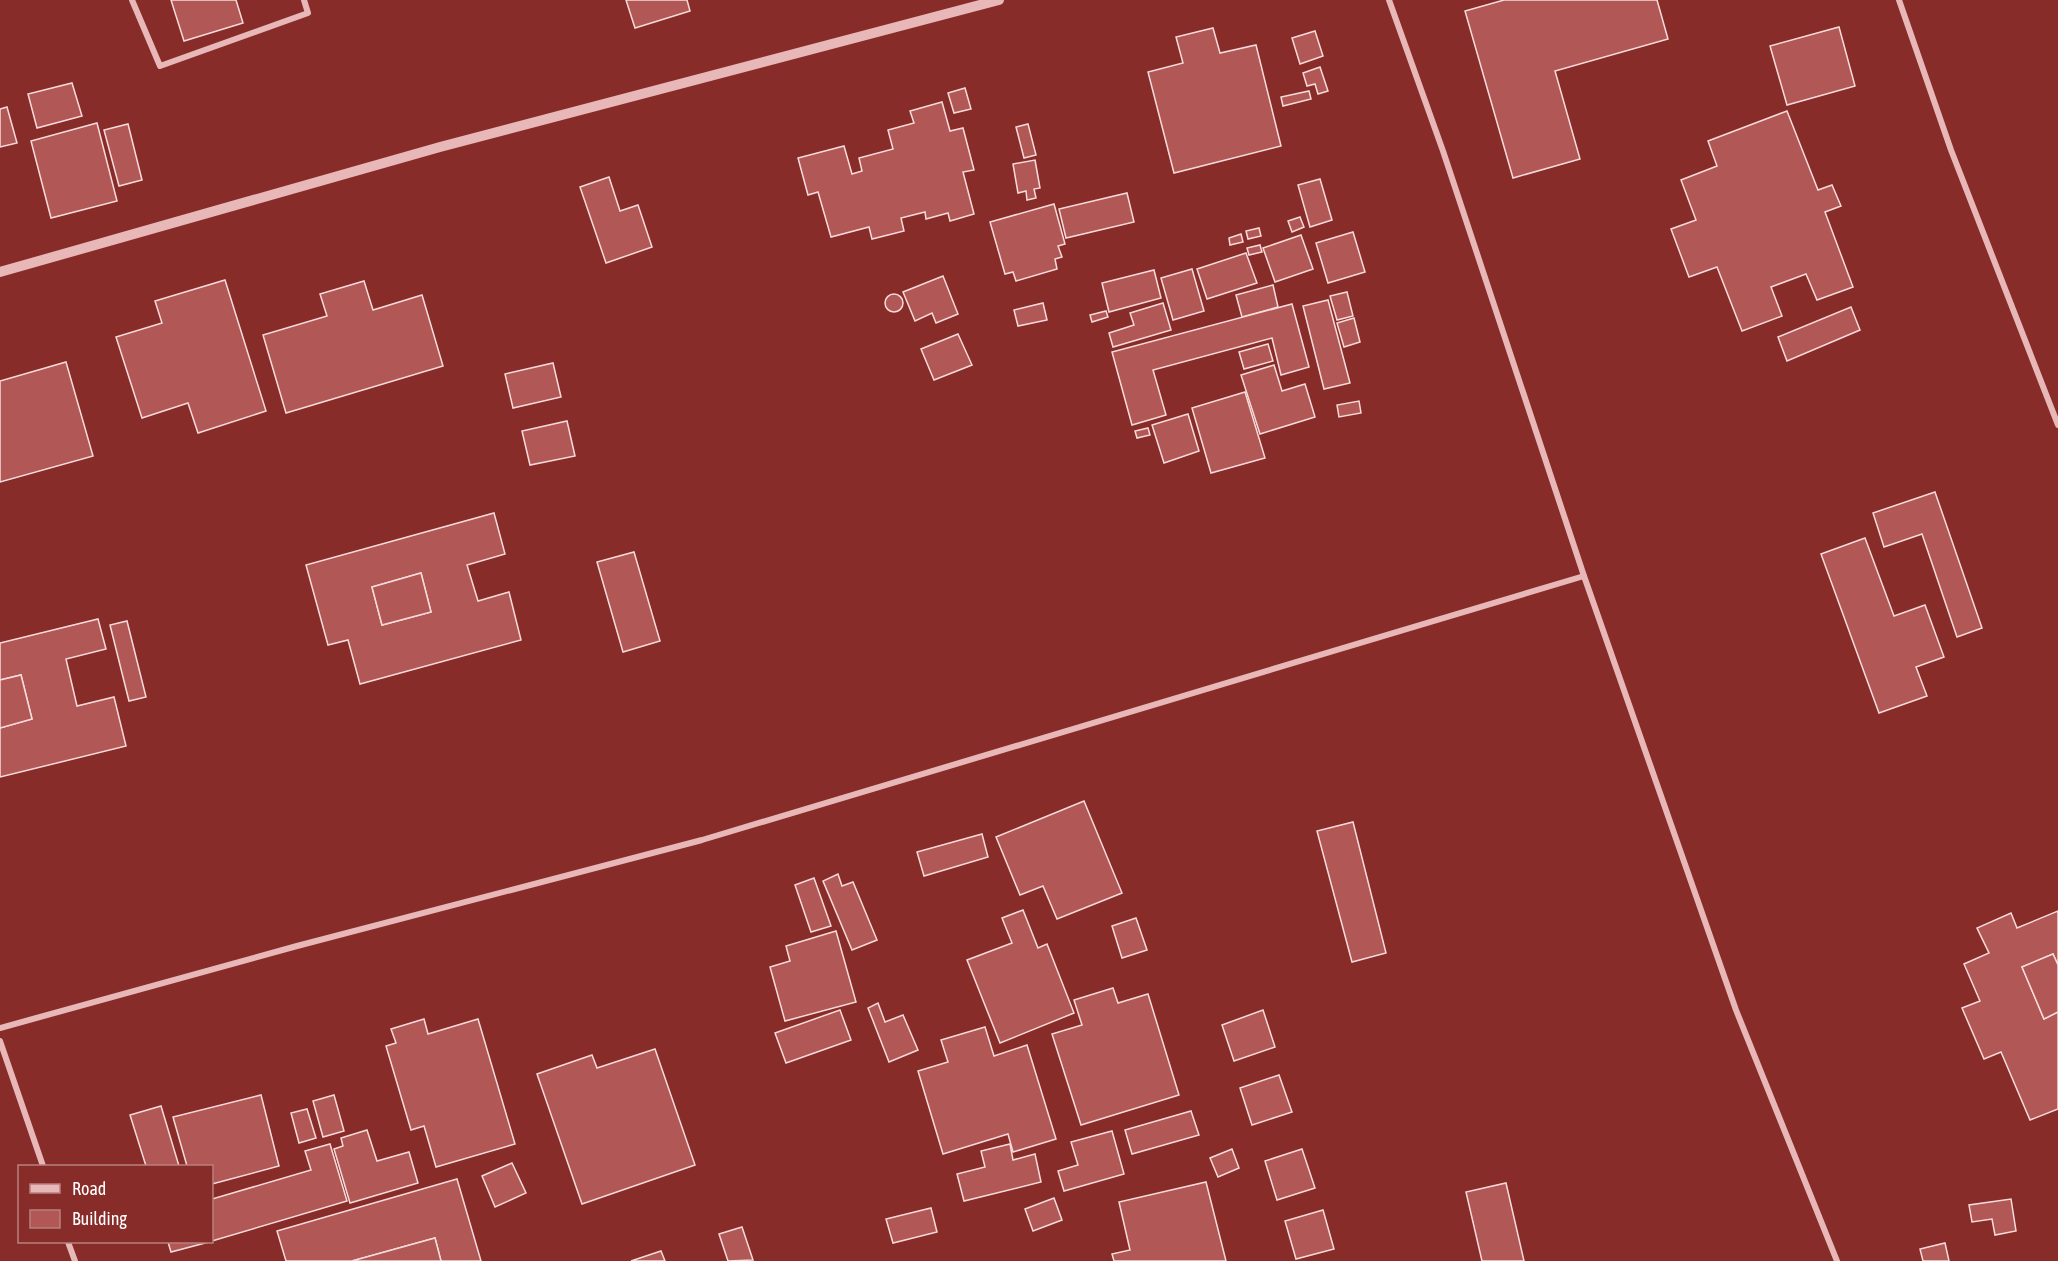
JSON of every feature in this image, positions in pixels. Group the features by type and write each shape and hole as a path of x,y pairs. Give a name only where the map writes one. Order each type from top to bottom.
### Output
{"street":[{"path":"132,0 160,66 308,13 304,0"},
{"path":"0,272 440,147 999,0"},
{"path":"1389,0 1446,162 1584,576 1736,1010 1837,1261"},
{"path":"1899,0 1951,150 2058,424"},
{"path":"0,1028 297,946 702,840 1584,576"},
{"path":"0,1041 41,1165"},
{"path":"68,1243 75,1261"}],"building":[{"path":"171,0 236,0 243,23 184,41"},
{"path":"626,0 687,0 690,11 635,28"},
{"path":"1504,0 1657,0 1668,39 1555,71 1580,159 1513,178 1465,11"},
{"path":"1839,27 1855,86 1787,105 1770,46"},
{"path":"1213,28 1220,53 1256,45 1281,146 1174,173 1148,72 1183,63 1176,37"},
{"path":"1315,31 1323,56 1300,64 1292,38"},
{"path":"1320,67 1328,91 1318,94 1315,84 1307,86 1303,73"},
{"path":"72,83 82,116 37,128 28,94"},
{"path":"965,88 971,109 954,113 948,93"},
{"path":"1309,91 1311,99 1283,106 1281,97"},
{"path":"942,102 950,131 963,128 974,170 963,172 974,214 950,221 948,213 926,219 925,212 901,218 904,231 872,239 869,227 831,237 818,192 808,195 798,158 844,146 852,174 862,171 859,158 893,149 888,130 914,123 910,111"},
{"path":"7,107 17,143 0,147 0,109"},
{"path":"1787,111 1818,190 1832,185 1841,206 1825,212 1853,287 1817,300 1806,274 1771,287 1782,316 1742,331 1717,267 1689,277 1671,229 1696,220 1681,180 1717,166 1708,141"},
{"path":"97,123 117,201 51,218 31,141"},
{"path":"128,124 142,180 119,186 104,130"},
{"path":"1028,124 1036,155 1024,158 1016,127"},
{"path":"1035,160 1040,188 1034,189 1036,198 1027,200 1026,191 1018,193 1013,164"},
{"path":"609,177 620,211 638,205 652,247 606,263 580,187"},
{"path":"1320,179 1332,220 1310,227 1298,185"},
{"path":"1127,193 1134,222 1066,238 1059,209"},
{"path":"1054,204 1065,244 1058,246 1062,257 1055,259 1057,269 1016,281 1013,272 1005,274 990,222"},
{"path":"1300,217 1304,227 1292,232 1288,221"},
{"path":"1259,228 1261,236 1248,239 1246,231"},
{"path":"1353,232 1365,272 1328,283 1316,243"},
{"path":"1241,234 1243,242 1230,245 1229,238"},
{"path":"1301,235 1313,269 1275,282 1263,248"},
{"path":"1260,245 1262,252 1249,255 1247,248"},
{"path":"1246,253 1257,283 1207,299 1197,269"},
{"path":"1192,269 1204,311 1173,320 1161,278"},
{"path":"1154,270 1161,298 1109,312 1102,283"},
{"path":"943,276 958,314 936,323 932,313 915,321 903,292"},
{"path":"225,280 266,411 198,433 188,403 142,418 116,337 162,323 155,301"},
{"path":"364,281 373,310 422,295 443,366 286,413 263,335 327,316 320,294"},
{"path":"1273,285 1278,307 1242,317 1236,295"},
{"path":"1347,292 1353,316 1337,320 1330,296"},
{"path":"890,294 898,294 903,299 901,310 890,312 885,307 885,299"},
{"path":"1328,300 1350,383 1324,389 1303,306"},
{"path":"1043,303 1047,320 1018,326 1014,310"},
{"path":"1163,303 1171,330 1113,347 1109,333 1134,325 1130,313"},
{"path":"1292,304 1309,367 1281,375 1272,338 1153,370 1166,415 1132,425 1112,352"},
{"path":"1851,307 1860,330 1787,361 1778,337"},
{"path":"1106,311 1108,317 1092,322 1090,315"},
{"path":"1354,318 1360,342 1344,347 1337,323"},
{"path":"958,334 972,365 934,380 921,349"},
{"path":"1268,344 1273,361 1244,369 1239,352"},
{"path":"66,362 93,456 0,482 0,381"},
{"path":"553,363 561,397 513,408 505,374"},
{"path":"1274,365 1282,391 1305,384 1315,417 1260,434 1241,375"},
{"path":"1245,392 1265,458 1211,473 1192,408"},
{"path":"1359,401 1361,413 1339,417 1337,405"},
{"path":"1188,414 1199,451 1164,463 1152,425"},
{"path":"567,421 575,456 530,465 522,431"},
{"path":"1148,428 1150,435 1137,438 1135,431"},
{"path":"1935,492 1982,628 1957,637 1922,534 1884,547 1873,513"},
{"path":"494,513 505,554 467,565 478,601 509,592 521,640 360,684 348,640 328,645 306,565","holes":["421,573 431,612 382,625 372,587"]},
{"path":"1865,538 1894,616 1925,605 1944,657 1916,667 1927,696 1879,713 1821,554"},
{"path":"634,552 660,641 623,652 597,562"},
{"path":"421,573 431,612 382,625 372,587"},
{"path":"98,619 106,649 66,659 77,706 114,697 126,746 0,777 0,728 32,719 21,675 0,680 0,643"},
{"path":"127,621 146,697 129,701 110,625"},
{"path":"21,675 32,719 0,728 0,680"},
{"path":"1084,801 1122,893 1057,919 1043,886 1020,895 996,837"},
{"path":"1353,822 1386,953 1352,962 1317,831"},
{"path":"982,834 988,857 924,876 917,852"},
{"path":"838,874 842,886 853,882 877,940 852,950 823,881"},
{"path":"814,878 831,926 811,932 795,885"},
{"path":"1023,910 1038,948 1047,944 1074,1013 1000,1043 967,960 1012,943 1002,918"},
{"path":"2058,911 2058,965 2053,954 2022,967 2044,1019 2058,1012 2058,1109 2030,1120 2001,1052 1984,1059 1962,1008 1980,1001 1964,964 1989,953 1977,928 2011,913 2017,928"},
{"path":"1136,918 1147,950 1122,958 1112,926"},
{"path":"836,931 856,1002 785,1021 770,967 790,961 786,946"},
{"path":"2053,954 2058,965 2058,1012 2044,1019 2022,967"},
{"path":"1113,988 1118,1003 1148,994 1179,1095 1081,1125 1052,1034 1082,1025 1074,1000"},
{"path":"878,1003 885,1022 903,1015 918,1050 889,1062 868,1008"},
{"path":"840,1010 851,1040 786,1063 775,1033"},
{"path":"1263,1010 1275,1047 1234,1061 1222,1025"},
{"path":"424,1019 428,1034 478,1019 515,1144 436,1167 424,1126 411,1130 386,1046 396,1043 391,1029"},
{"path":"985,1027 994,1056 1027,1045 1056,1139 1013,1152 1008,1134 943,1154 918,1071 948,1062 941,1040"},
{"path":"655,1049 695,1165 582,1204 537,1074 592,1055 597,1068"},
{"path":"1279,1075 1292,1112 1252,1125 1240,1088"},
{"path":"261,1095 279,1166 213,1184 213,1165 187,1165 173,1117"},
{"path":"334,1095 344,1131 323,1137 313,1101"},
{"path":"161,1106 179,1165 146,1165 130,1115"},
{"path":"307,1109 316,1138 299,1143 291,1113"},
{"path":"1191,1111 1199,1135 1132,1154 1125,1130"},
{"path":"367,1130 377,1161 409,1152 418,1183 350,1203 334,1149 343,1146 341,1138"},
{"path":"1112,1131 1124,1174 1064,1191 1058,1171 1078,1165 1071,1142"},
{"path":"330,1144 347,1201 213,1241 213,1199 311,1170 305,1151"},
{"path":"1010,1144 1013,1160 1035,1154 1041,1182 964,1201 957,1174 985,1167 981,1151"},
{"path":"1232,1149 1239,1168 1218,1177 1210,1158"},
{"path":"1302,1149 1315,1188 1277,1200 1265,1161"},
{"path":"512,1163 526,1193 495,1207 482,1176"},
{"path":"457,1179 481,1261 441,1261 435,1238 352,1261 286,1261 277,1231"},
{"path":"1206,1182 1226,1261 1114,1261 1112,1254 1130,1250 1119,1202"},
{"path":"1506,1183 1524,1261 1482,1261 1466,1192"},
{"path":"1054,1198 1062,1220 1033,1231 1025,1209"},
{"path":"2011,1199 2016,1231 1995,1235 1992,1219 1972,1222 1969,1205"},
{"path":"931,1208 937,1232 893,1243 886,1219"},
{"path":"1323,1210 1334,1249 1296,1259 1285,1221"},
{"path":"742,1227 753,1260 728,1261 719,1234"},
{"path":"435,1238 441,1261 352,1261"},
{"path":"168,1243 205,1243 171,1252"},
{"path":"1945,1243 1949,1261 1923,1261 1920,1249"},
{"path":"661,1251 665,1261 631,1261"}]}
